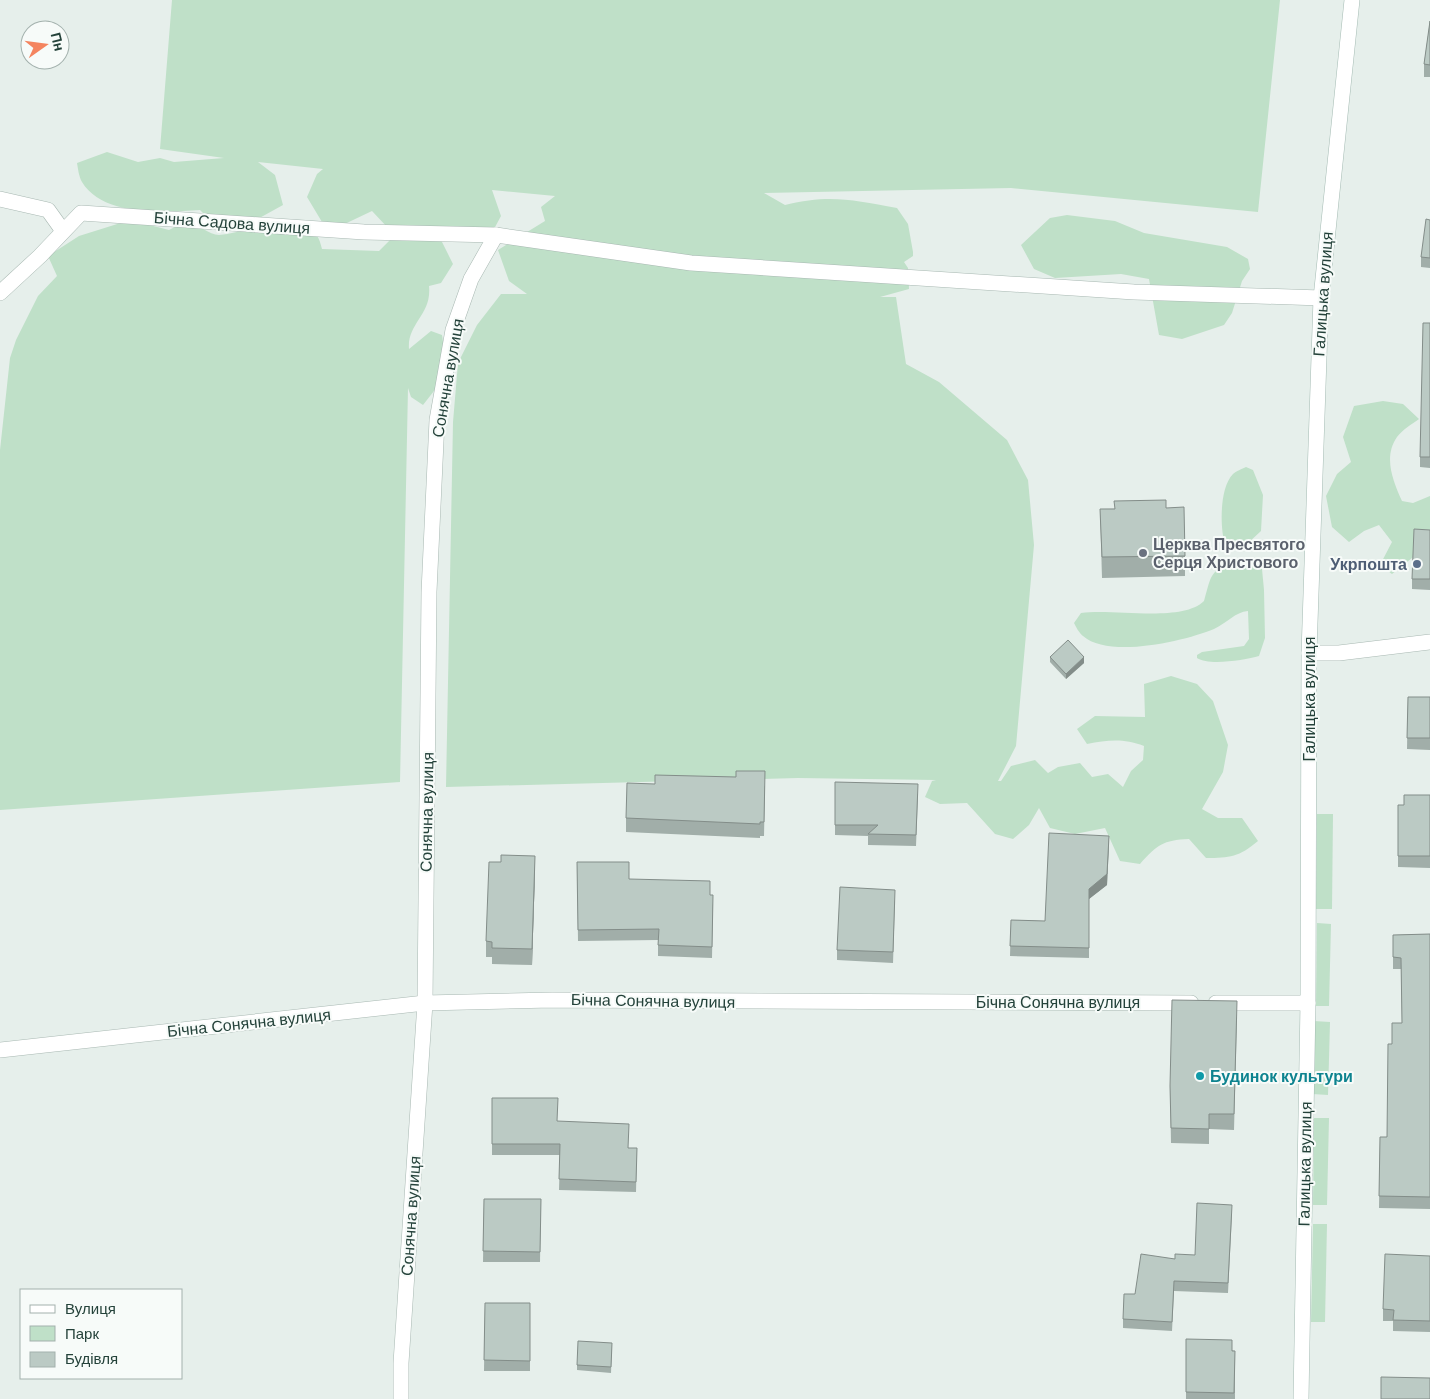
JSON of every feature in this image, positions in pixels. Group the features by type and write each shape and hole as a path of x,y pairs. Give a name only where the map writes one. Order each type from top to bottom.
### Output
{"street":[{"name":"Галицька вулиця","path":"1301,1399 1308,1003 1308,653 1321,298 1352,0"},
{"path":"0,199 48,210 63,231"},
{"name":"Бічна Садова вулиця","path":"0,293 81,213 364,232 496,235 691,263 1134,292 1321,298"},
{"name":"Сонячна вулиця","path":"401,1399 401,1363 425,1003 429,592 437,420 453,330 471,279 496,235"},
{"path":"1308,653 1347,653 1430,642"},
{"name":"Бічна Сонячна вулиця","path":"0,1050 425,1003 552,1000 1308,1003"}],"green space":[{"path":"172,0 1280,0 1258,212 1011,188 764,193 785,205 815,200 841,199 897,208 908,224 913,252 913,256 904,262 908,268 909,289 880,297 896,297 906,364 939,382 1007,440 1028,480 1034,545 1016,746 998,781 1001,781 1011,766 1035,760 1048,773 1058,767 1080,763 1092,777 1108,774 1123,787 1131,771 1143,760 1144,746 1116,740 1087,744 1077,729 1095,716 1145,717 1144,684 1171,676 1197,684 1213,701 1228,745 1223,772 1202,809 1218,818 1242,818 1258,841 1234,856 1206,858 1189,839 1173,841 1156,848 1140,864 1120,861 1105,828 1075,834 1050,828 1039,808 1029,825 1013,839 995,834 967,803 940,804 925,797 932,781 936,780 798,778 446,787 453,422 458,363 477,325 501,294 527,294 509,281 498,250 545,221 541,207 555,196 492,190 501,216 494,229 388,228 372,211 332,230 325,227 307,197 317,174 323,169 258,162 275,175 283,205 254,221 207,217 200,210 136,210 119,207 104,201 92,193 82,182 77,163 107,152 138,162 160,158 174,162 224,158 160,149"},
{"path":"1067,215 1115,221 1144,233 1227,247 1248,259 1250,269 1242,281 1232,313 1224,325 1182,339 1159,335 1149,279 1121,274 1055,278 1034,269 1021,245 1050,218"},
{"path":"130,220 169,230 188,220 215,235 233,233 279,222 294,221 306,225 316,233 322,249 379,251 394,236 440,238 453,264 441,283 429,286 427,304 409,340 409,349 431,331 442,335 448,373 423,405 411,397 408,388 400,782 0,810 0,450 10,358 16,340 38,296 57,276 48,256 79,236"},
{"path":"1383,401 1403,404 1419,419 1399,434 1391,453 1391,469 1402,501 1413,503 1430,496 1430,551 1417,554 1392,574 1380,565 1392,542 1379,525 1364,531 1349,542 1332,527 1326,496 1337,474 1351,462 1343,437 1354,406"},
{"path":"1246,467 1253,470 1263,495 1261,531 1247,544 1235,546 1224,540 1222,525 1223,496 1233,474"},
{"path":"1236,559 1253,559 1262,569 1265,638 1259,656 1218,662 1197,658 1197,655 1202,652 1244,646 1249,639 1248,611 1239,613 1219,627 1201,634 1147,646 1110,646 1095,643 1082,635 1074,623 1081,613 1164,613 1194,608 1204,601 1211,579 1216,571"},
{"path":"1317,814 1333,814 1332,909 1316,909"},
{"path":"1317,923 1331,924 1329,1006 1316,1006"},
{"path":"1314,1021 1330,1022 1328,1095 1312,1094"},
{"path":"1314,1118 1329,1118 1327,1205 1313,1205"},
{"path":"1313,1224 1327,1224 1325,1322 1311,1322"}],"building":[{"path":"1430,21 1430,65 1424,64"},
{"path":"1426,219 1430,220 1430,258 1421,257"},
{"path":"1423,323 1430,323 1430,457 1420,457"},
{"name":"Церква Пресвятого Серця Христового","path":"1166,500 1166,508 1184,507 1185,556 1102,557 1100,509 1115,509 1114,501"},
{"name":"Укрпошта","path":"1414,529 1430,530 1430,579 1412,579"},
{"path":"1068,640 1084,657 1066,674 1050,657"},
{"path":"1408,697 1430,697 1430,738 1407,738"},
{"path":"736,771 765,771 764,822 760,822 760,824 626,818 627,783 655,784 655,775 736,777"},
{"path":"835,782 918,784 916,835 868,834 878,825 835,825"},
{"path":"1404,795 1430,795 1430,856 1398,856 1398,805 1404,805"},
{"path":"1049,833 1109,836 1107,874 1089,889 1089,948 1010,946 1011,920 1045,921"},
{"path":"501,855 535,856 532,949 492,948 492,942 486,941 489,862 501,862"},
{"path":"577,862 629,862 629,879 710,881 710,895 713,895 712,947 658,945 659,929 578,930"},
{"path":"840,887 895,890 893,952 837,950"},
{"path":"1430,934 1430,1197 1379,1196 1380,1137 1387,1137 1388,1044 1392,1044 1392,1023 1402,1023 1401,958 1393,957 1393,935"},
{"name":"Будинок культури","path":"1172,1000 1237,1001 1234,1114 1209,1114 1209,1129 1171,1128"},
{"path":"492,1098 558,1098 557,1121 629,1124 628,1148 637,1148 636,1182 559,1179 560,1144 492,1144"},
{"path":"484,1199 541,1199 540,1252 483,1251"},
{"path":"1197,1203 1232,1205 1228,1283 1174,1281 1172,1322 1123,1319 1124,1294 1135,1294 1141,1254 1175,1259 1175,1254 1195,1255"},
{"path":"1385,1254 1430,1256 1430,1321 1393,1320 1394,1310 1383,1309"},
{"path":"485,1303 530,1303 530,1361 484,1360"},
{"path":"1186,1339 1232,1340 1232,1351 1235,1351 1234,1393 1186,1392"},
{"path":"578,1341 612,1343 611,1367 577,1365"},
{"path":"1381,1377 1430,1378 1430,1399 1381,1399"}],"place":[{"name":"Церква Пресвятого Серця Христового","path":"1143,553"},
{"name":"Укрпошта","path":"1417,564"},
{"name":"Будинок культури","path":"1200,1076"}]}
